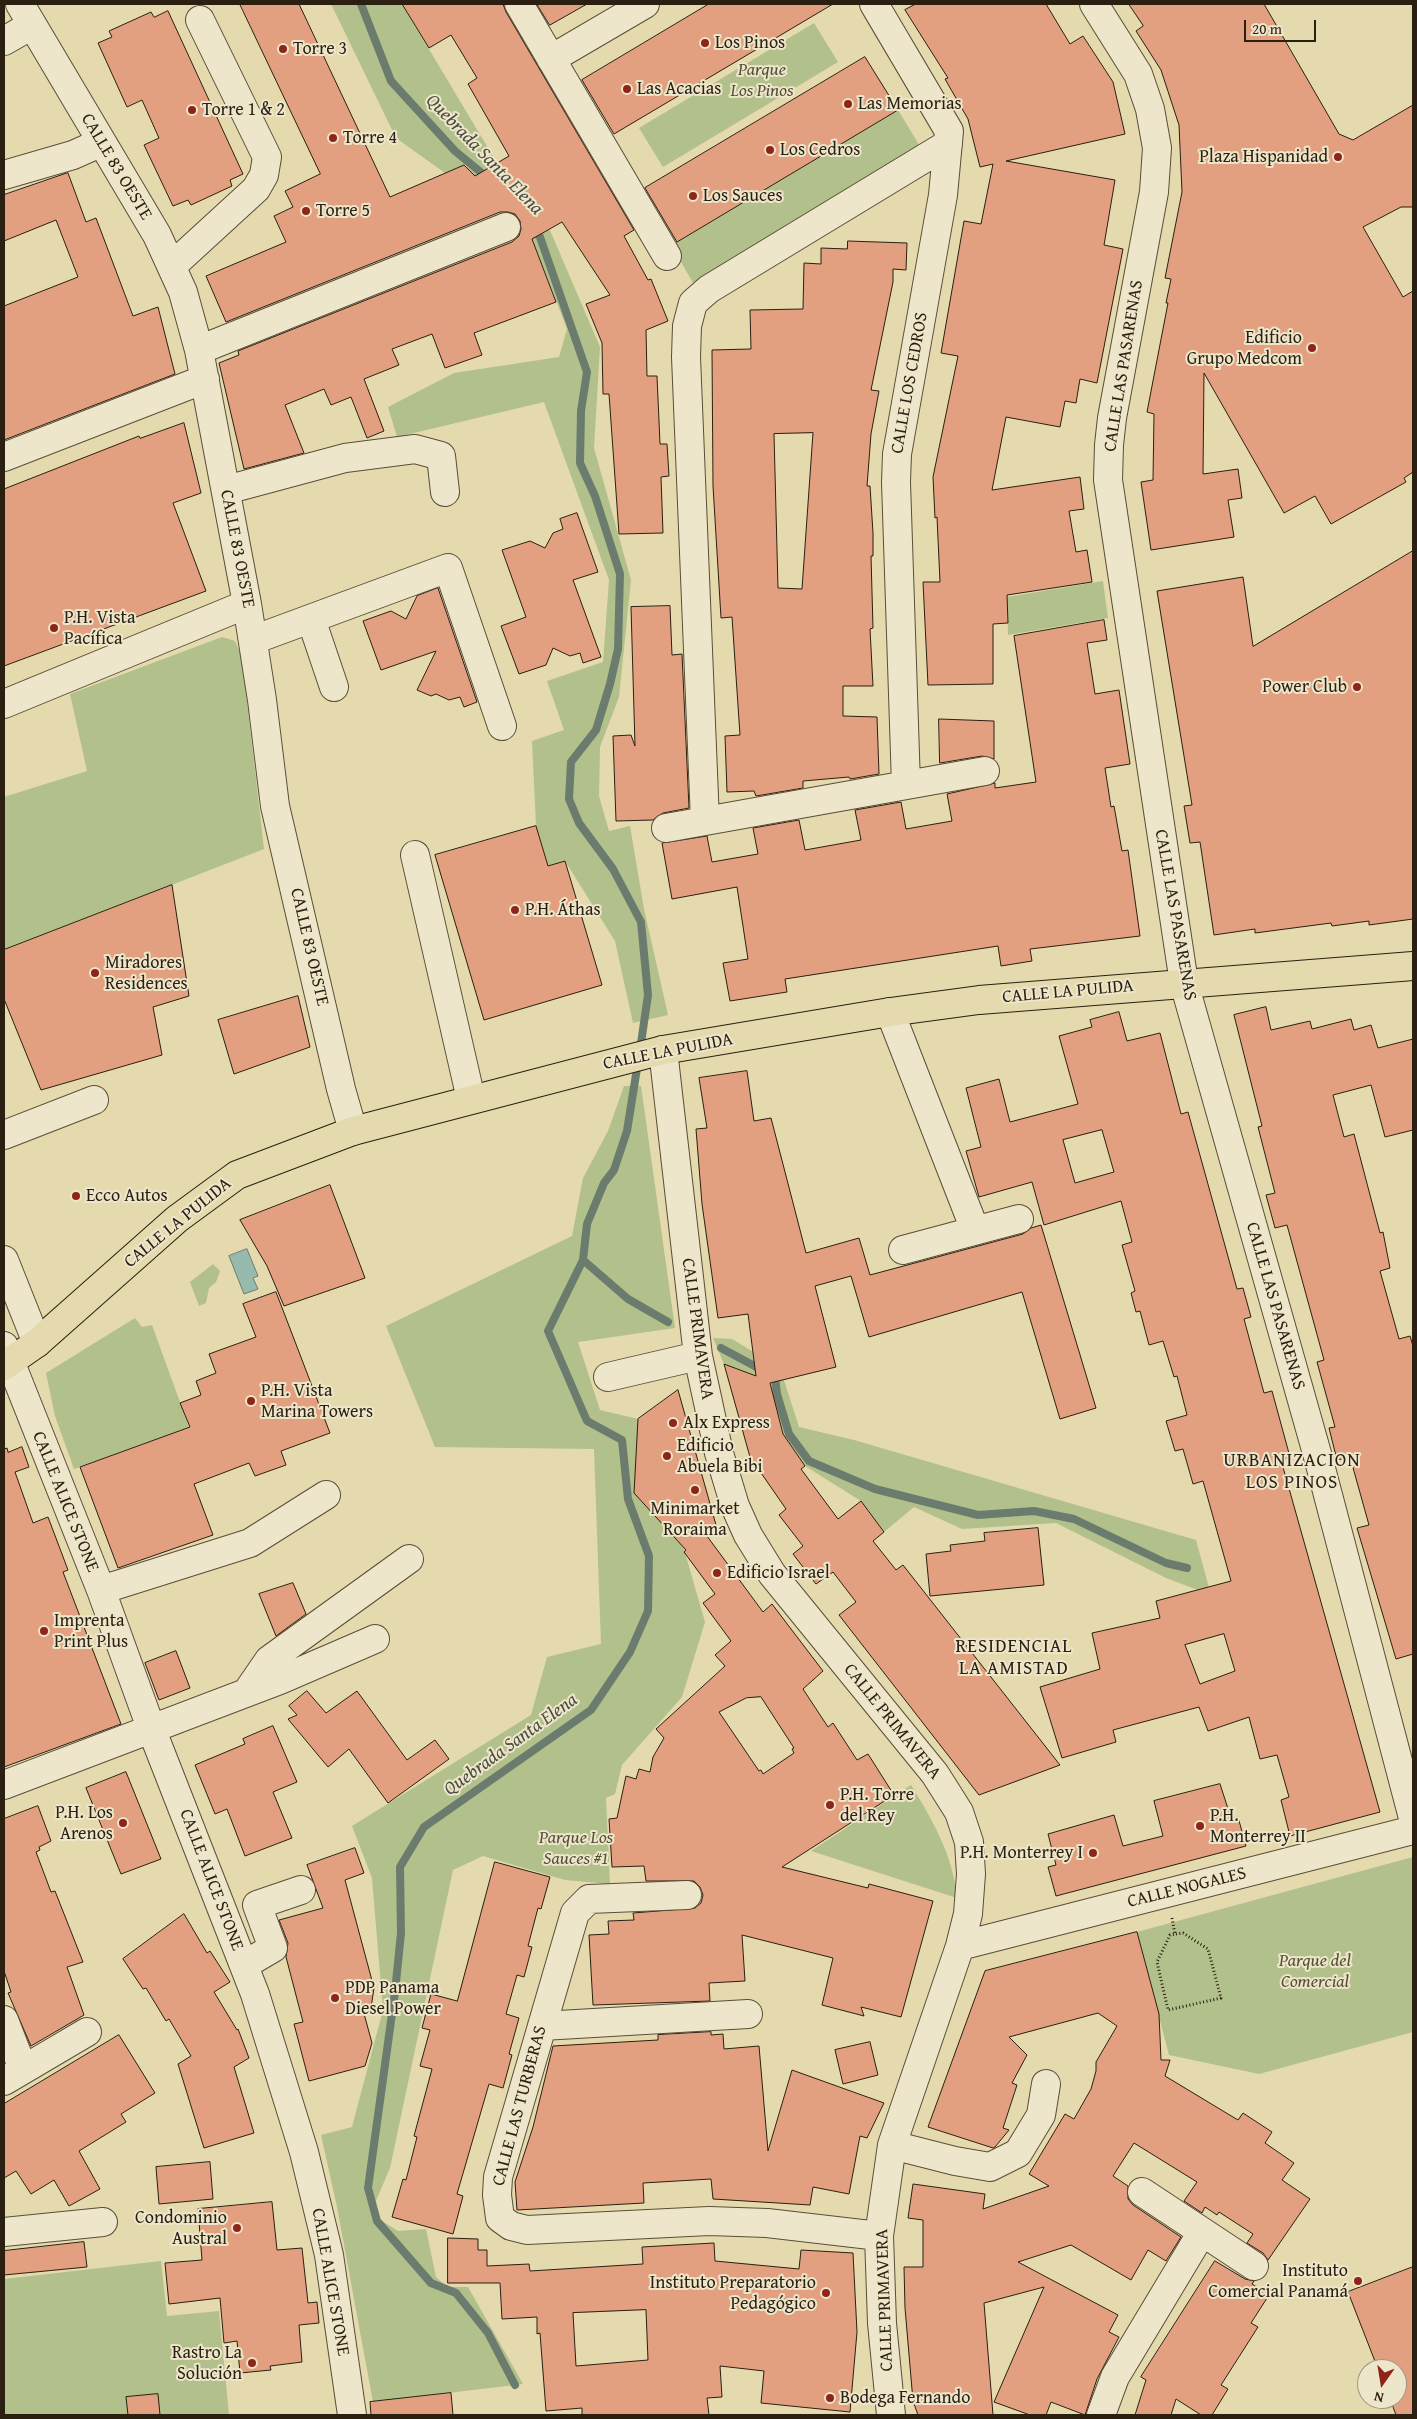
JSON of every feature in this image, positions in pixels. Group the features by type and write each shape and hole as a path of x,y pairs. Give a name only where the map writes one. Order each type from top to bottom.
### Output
{"main road":[{"name":"CALLE LA PULIDA","path":"6,1358 37,1343 177,1219 237,1175 353,1131 663,1050 890,1012 979,1000 1184,982 1413,966"}],"street":[{"path":"518,4 667,256"},
{"path":"551,59 645,4"},
{"name":"CALLE LOS CEDROS","path":"874,4 950,131 943,195 898,454 896,482 906,785"},
{"name":"CALLE LAS PASARENAS","path":"1094,4 1138,74 1150,109 1157,148 1154,192 1112,418 1108,480 1184,982 1318,1457 1413,1818"},
{"path":"4,41 26,14"},
{"name":"CALLE 83 OESTE","path":"26,14 100,142 157,235 183,292 199,350 247,604 275,806 341,1089 353,1131"},
{"path":"172,266 256,189 264,174 267,157 200,20"},
{"path":"4,175 73,155 100,142"},
{"path":"705,817 686,357 687,326 693,303 709,289 948,144"},
{"path":"199,350 506,227"},
{"path":"4,457 205,380"},
{"path":"226,490 346,458 415,449 441,456 444,492"},
{"path":"253,640 448,568 502,726"},
{"path":"4,704 247,604"},
{"path":"311,618 334,687"},
{"path":"666,828 705,817 985,771"},
{"path":"415,855 471,1099"},
{"path":"890,1012 975,1230"},
{"name":"CALLE PRIMAVERA","path":"663,1050 698,1356 719,1453 735,1506 748,1535 772,1574 935,1774 959,1812 969,1842 971,1874 968,1914 960,1946 892,2145 879,2236 882,2323 891,2415"},
{"path":"4,1135 94,1100"},
{"path":"903,1250 1019,1218"},
{"path":"4,1260 37,1343"},
{"path":"608,1377 698,1356"},
{"name":"CALLE ALICE STONE","path":"6,1358 101,1590 151,1728 255,1994 304,2152 329,2255 352,2415"},
{"path":"101,1590 250,1543 326,1495"},
{"path":"247,1692 269,1660 408,1559"},
{"path":"4,1785 247,1692 375,1639"},
{"name":"CALLE NOGALES","path":"960,1946 1413,1830"},
{"path":"244,1965 273,1948 257,1905 301,1890"},
{"name":"CALLE LAS TURBERAS","path":"687,1894 589,1899 574,1913 498,2177 497,2195 500,2218 511,2226 527,2230 709,2221 767,2223 879,2236"},
{"path":"542,2026 748,2014"},
{"path":"4,2020 14,2075 87,2032"},
{"path":"892,2145 955,2161 990,2167 1018,2153 1041,2115 1046,2084"},
{"path":"1142,2192 1254,2266"},
{"path":"4,2232 104,2222"},
{"path":"1101,2415 1116,2377 1202,2232"}],"path":[{"path":"1172,1917 1175,1934"},
{"path":"1183,1933 1208,1949 1221,1998 1168,2010 1157,1962 1170,1935 1175,1934 1183,1933"}],"green space":[{"path":"331,4 402,4 497,163 528,193 549,228 600,347 594,448 631,580 619,697 600,747 599,796 609,831 630,826 644,909 668,1015 633,1023 615,941 565,861 548,866 536,826 532,741 564,730 547,681 603,662 609,580 544,402 397,437 388,407 454,373 559,357 567,329 530,233 465,165 445,173 396,138"},
{"name":"Parque Los Pinos","path":"814,23 838,62 663,167 639,128"},
{"path":"898,110 921,148 693,283 676,253 675,243"},
{"path":"1103,581 1108,618 1008,635 1007,597"},
{"path":"222,637 235,641 242,657 264,849 4,950 4,797 87,771 70,694"},
{"name":"Parque Los Sauces #1","path":"624,1086 641,1086 675,1328 578,1342 600,1410 638,1419 683,1546 705,1622 682,1697 622,1765 615,1794 606,1798 610,1884 565,1880 483,1856 453,1870 390,2168 375,2203 379,2219 398,2231 426,2229 436,2277 447,2287 468,2287 523,2384 373,2402 337,2207 321,2135 352,2127 383,2010 372,1878 352,1826 531,1715 547,1657 601,1644 594,1449 435,1447 386,1326 572,1236 583,1178 608,1131"},
{"path":"213,1264 220,1271 216,1282 209,1288 206,1303 199,1306 190,1282"},
{"path":"135,1318 142,1327 152,1325 189,1427 74,1469 55,1416 46,1373"},
{"path":"713,1338 732,1339 780,1368 799,1427 854,1440 1196,1540 1211,1595 1166,1578 1056,1523 962,1529 914,1507 884,1532 861,1501 805,1466 783,1434 769,1381 724,1364"},
{"path":"911,1785 941,1839 951,1867 957,1898 811,1851"},
{"name":"Parque del Comercial","path":"1413,1857 1413,2032 1259,2074 1169,2055 1137,1932"},
{"path":"161,2261 167,2316 219,2311 229,2415 4,2415 4,2279"}],"water":[{"path":"247,1249 258,1276 253,1278 258,1289 244,1294 229,1256"}],"building":[{"path":"240,4 299,4 390,197 464,165 475,176 509,156 468,84 477,78 451,35 429,48 402,4 503,4 634,230 624,236 648,280 651,279 668,321 646,330 647,376 657,376 660,444 667,444 669,476 661,477 663,533 619,534 609,394 603,394 602,343 586,304 610,295 562,222 532,239 556,302 474,333 482,355 445,368 432,334 392,349 399,365 364,379 384,431 367,438 351,397 331,405 324,389 285,405 304,453 244,469 219,363 239,355 238,351 512,242 519,236 521,229 520,221 515,214 500,212 226,322 206,276 286,242 274,216 293,207 285,191 320,174"},
{"path":"537,4 587,4 550,25"},
{"path":"709,4 833,4 614,134 582,80"},
{"path":"916,4 1046,4 1070,44 1083,36 1113,82 1125,134 1006,161 1115,180 1104,245 1123,249 1097,383 1080,379 1076,403 1065,401 1060,427 1006,417 992,490 1080,477 1084,509 1069,511 1076,552 1087,550 1092,582 1007,595 1008,623 993,624 993,684 928,685 923,582 940,582 933,477 958,356 941,353 964,221 981,224 993,164 980,167 968,119 945,79 948,78 905,10"},
{"path":"1129,4 1264,4 1339,134 1353,140 1413,105 1413,207 1401,207 1363,227 1403,297 1413,291 1413,472 1404,478 1406,482 1331,524 1315,496 1284,513 1204,373 1203,474 1238,469 1242,498 1228,500 1234,537 1151,550 1141,482 1153,480 1154,414 1147,412 1168,303 1166,303 1171,279 1165,278 1182,192 1179,125 1161,70 1136,31 1143,26"},
{"name":"Torre 1 & 2","path":"168,11 243,174 230,180 232,186 191,205 188,200 173,206 144,145 159,138 142,100 127,107 98,43 112,37 109,31 151,12 154,17"},
{"path":"865,57 898,110 677,242 645,188"},
{"path":"68,173 86,222 96,218 133,316 158,307 175,374 4,440 4,306 78,277 56,220 4,241 4,195"},
{"path":"848,241 907,243 906,270 893,269 893,282 871,390 879,391 871,434 867,486 870,486 873,533 873,556 871,556 873,628 870,629 873,686 843,686 843,716 877,717 879,774 850,779 849,777 803,781 803,788 756,796 754,791 727,792 725,736 740,735 732,617 721,618 713,486 712,350 751,349 750,310 803,309 804,263 821,264 821,248 847,249","holes":["813,433 802,589 778,588 774,434"]},
{"path":"184,423 201,493 173,503 206,591 4,666 4,489 139,436 140,438"},
{"path":"577,513 598,572 573,580 601,657 583,663 580,653 570,656 553,648 546,665 519,674 501,626 526,617 502,550 530,541 545,548 553,533 563,529 560,519"},
{"path":"1413,551 1413,919 1369,925 1369,921 1332,926 1331,923 1255,933 1255,929 1214,935 1200,842 1190,843 1184,806 1192,805 1157,591 1243,577 1253,646"},
{"path":"438,588 477,702 464,707 460,697 449,700 436,694 431,696 417,690 436,651 381,670 363,621 391,611 406,619 417,596"},
{"path":"670,606 672,655 682,654 689,808 663,813 653,820 616,821 613,736 631,735 635,746 631,607"},
{"path":"1104,620 1107,640 1087,643 1095,694 1119,690 1130,764 1105,768 1111,807 1114,806 1122,851 1128,850 1140,936 1030,949 1032,961 1001,966 998,946 785,979 787,992 730,1001 723,963 748,959 737,887 672,899 662,843 707,836 712,862 758,854 753,828 799,820 805,850 861,840 855,810 901,802 906,829 952,821 947,794 995,783 995,788 1036,782 1014,636"},
{"path":"939,719 994,721 994,759 982,756 940,763"},
{"name":"P.H. Áthas","path":"536,826 548,866 565,861 602,985 484,1020 435,855"},
{"name":"Miradores Residences","path":"172,885 189,996 153,1007 162,1055 41,1090 4,999 4,950"},
{"path":"298,996 310,1047 234,1074 218,1020"},
{"path":"1266,1007 1271,1030 1310,1021 1312,1029 1351,1019 1354,1030 1371,1025 1378,1048 1413,1039 1413,1130 1385,1137 1371,1085 1333,1095 1344,1137 1354,1134 1380,1233 1383,1232 1390,1268 1380,1271 1399,1339 1410,1336 1413,1346 1413,1654 1396,1659 1357,1528 1369,1525 1350,1457 1337,1460 1329,1428 1335,1427 1317,1362 1324,1360 1287,1225 1275,1228 1266,1195 1275,1193 1258,1127 1262,1126 1234,1015"},
{"path":"1119,1012 1127,1041 1160,1033 1181,1114 1188,1112 1237,1289 1243,1288 1251,1317 1244,1319 1264,1393 1272,1391 1290,1457 1281,1460 1380,1812 1290,1836 1281,1800 1289,1797 1277,1755 1260,1759 1249,1717 1208,1731 1199,1707 1113,1730 1116,1742 1062,1758 1040,1687 1100,1669 1092,1633 1160,1618 1156,1601 1231,1581 1203,1481 1193,1484 1183,1449 1175,1451 1166,1421 1187,1415 1177,1376 1174,1377 1163,1341 1149,1345 1140,1311 1136,1312 1131,1293 1135,1291 1122,1245 1132,1242 1121,1201 1044,1225 1032,1182 979,1197 966,1151 981,1147 966,1088 999,1079 1010,1122 1078,1104 1059,1036 1092,1027 1090,1020","holes":["1102,1130 1114,1172 1075,1183 1063,1140","1224,1634 1235,1671 1200,1684 1185,1645"]},
{"path":"747,1071 754,1121 771,1118 806,1253 859,1238 870,1275 1023,1234 1031,1228 1041,1225 1096,1408 1060,1419 1022,1292 869,1337 851,1276 815,1286 836,1367 770,1383 783,1434 805,1466 801,1469 838,1519 861,1501 884,1532 873,1541 896,1570 903,1565 1060,1765 979,1795 839,1615 856,1602 833,1572 816,1584 793,1554 803,1546 779,1515 786,1509 750,1457 724,1364 756,1376 748,1314 718,1318 702,1204 696,1129 707,1128 699,1078"},
{"path":"330,1185 365,1278 284,1306 267,1266 240,1220"},
{"path":"276,1292 330,1433 281,1451 286,1465 255,1476 249,1463 194,1484 213,1535 118,1568 80,1467 190,1427 180,1403 201,1395 196,1381 216,1373 209,1354 256,1337 243,1304"},
{"path":"678,1390 716,1525 704,1532 763,1612 772,1604 823,1671 803,1689 828,1727 833,1723 857,1760 868,1754 894,1795 782,1867 868,1888 869,1884 933,1901 901,2017 861,2007 864,2016 822,2005 833,1958 742,1935 745,1981 709,1983 710,2001 593,2005 589,1935 609,1934 608,1921 634,1920 633,1913 695,1908 701,1903 703,1895 700,1887 694,1881 646,1881 644,1866 612,1867 609,1819 617,1818 626,1776 636,1779 639,1769 650,1772 653,1757 664,1738 656,1729 725,1666 715,1655 731,1641 703,1603 715,1594 684,1552 686,1550 634,1493 638,1419","holes":["761,1697 794,1748 792,1749 794,1753 763,1774 761,1770 759,1771 719,1712 746,1698"]},
{"name":"Imprenta Print Plus","path":"22,1447 29,1467 15,1472 33,1523 48,1517 68,1570 63,1572 121,1724 4,1767 4,1449 7,1448 8,1452"},
{"path":"1038,1528 1044,1585 930,1596 926,1554 951,1551 950,1545 985,1541 984,1533"},
{"path":"293,1583 306,1614 276,1636 259,1594"},
{"path":"176,1651 190,1688 159,1700 145,1663"},
{"path":"307,1691 326,1713 357,1691 407,1760 435,1740 449,1759 388,1803 349,1749 328,1767 288,1719 297,1715 289,1706"},
{"path":"273,1726 297,1782 273,1792 292,1838 245,1856 227,1809 215,1814 195,1765 245,1744 243,1739"},
{"name":"P.H. Los Arenos","path":"126,1772 161,1859 121,1874 86,1788"},
{"path":"1220,1784 1231,1818 1238,1817 1246,1846 1056,1896 1048,1867 1056,1865 1048,1834 1114,1815 1123,1846 1163,1836 1154,1801"},
{"path":"38,1806 51,1841 39,1847 40,1850 36,1852 51,1892 55,1891 83,1962 67,1967 84,2015 31,2046 8,1993 11,1992 4,1971 4,1819"},
{"name":"PDP Panama Diesel Power","path":"355,1848 364,1873 345,1880 374,1988 371,2008 363,2010 372,2043 365,2066 309,2081 294,2024 303,2022 286,1957 288,1943 279,1920 323,1908 307,1865"},
{"path":"495,1862 550,1877 541,1909 538,1908 528,1946 532,1947 524,1977 517,1975 506,2014 519,2018 509,2054 512,2055 503,2088 489,2084 457,2194 463,2196 453,2234 392,2217 403,2179 406,2180 417,2137 414,2136 432,2069 420,2066 430,2030 422,2028 431,1994 457,2001"},
{"path":"184,1914 207,1953 210,1951 230,1982 214,1992 238,2029 249,2058 234,2067 254,2133 204,2148 178,2064 191,2056 169,2019 166,2021 146,1988 143,1989 123,1959"},
{"path":"1137,1932 1159,2014 1161,2060 1170,2060 1165,2076 1238,2120 1243,2113 1272,2132 1265,2143 1294,2163 1282,2180 1310,2199 1268,2260 1263,2253 1247,2243 1253,2234 1219,2212 1217,2215 1205,2207 1202,2213 1184,2201 1197,2182 1134,2143 1113,2176 1128,2186 1128,2199 1133,2205 1181,2237 1166,2261 1148,2250 1131,2280 1071,2245 1018,2262 1118,2315 1109,2332 1119,2337 1097,2379 1085,2415 1051,2402 1046,2415 1030,2415 994,2402 1044,2287 984,2303 993,2415 918,2415 913,2401 905,2308 904,2267 923,2267 923,2220 908,2218 913,2184 985,2194 983,2209 1049,2186 1029,2174 1065,2114 1074,2119 1091,2089 1096,2071 1096,2062 1117,2026 1098,2013 1009,2037 1027,2055 1012,2083 1017,2085 1003,2128 1009,2130 995,2147 993,2148 928,2127 985,1971"},
{"path":"711,2032 711,2035 723,2034 724,2049 759,2046 768,2151 792,2070 884,2103 867,2138 860,2136 849,2194 813,2187 810,2205 713,2199 711,2179 643,2183 644,2203 517,2210 515,2182 533,2127 553,2046 658,2040 658,2035"},
{"path":"119,2035 155,2093 121,2114 126,2122 79,2151 100,2189 69,2206 54,2180 31,2194 16,2171 4,2178 4,2104"},
{"path":"870,2042 878,2075 843,2084 835,2050"},
{"path":"210,2162 213,2199 159,2204 156,2167"},
{"path":"272,2202 277,2250 302,2248 308,2303 317,2302 319,2323 299,2325 302,2362 270,2366 271,2370 240,2373 237,2341 224,2343 220,2298 169,2304 165,2263 202,2260 198,2209"},
{"path":"448,2238 478,2239 478,2250 487,2250 487,2266 529,2264 530,2271 643,2264 642,2247 677,2245 714,2243 715,2261 799,2269 801,2250 853,2253 857,2332 850,2412 761,2403 764,2371 720,2366 722,2397 707,2398 709,2415 582,2415 582,2408 546,2411 540,2333 537,2334 537,2317 502,2319 500,2283 448,2283","holes":["646,2310 648,2360 576,2366 573,2313"]},
{"path":"84,2242 87,2267 4,2275 4,2251"},
{"path":"1215,2261 1245,2279 1254,2281 1252,2284 1269,2295 1251,2323 1258,2327 1221,2385 1228,2389 1212,2415 1201,2415 1176,2399 1171,2415 1135,2415 1146,2380 1141,2377"},
{"path":"1413,2267 1413,2415 1396,2415 1394,2409 1407,2409 1407,2359 1374,2359 1348,2292"},
{"path":"451,2393 453,2415 371,2415 370,2402"},
{"path":"158,2394 160,2415 128,2415 126,2397"}],"waterway":[{"name":"Quebrada Santa Elena","path":"361,4 391,81 455,151 489,179"},
{"name":"Quebrada Santa Elena","path":"533,229 540,237 587,372 581,411 580,463 595,496 620,574 618,649 596,730 571,762 569,799 579,823 613,869 641,922 648,995 640,1050"},
{"name":"Quebrada Santa Elena","path":"515,2385 488,2333 456,2293 431,2283 377,2221 368,2188 395,1992 401,1933 400,1867 424,1827 591,1710 630,1652 648,1611 649,1556 628,1499 622,1440 587,1421 548,1331 583,1260 587,1224 604,1183 614,1170 627,1131 638,1062"},
{"path":"583,1260 628,1299 668,1322"},
{"path":"721,1348 762,1370"},
{"path":"772,1375 775,1377 777,1394 789,1434 809,1461 875,1489 978,1515 1034,1511 1074,1519 1166,1563 1187,1568"}],"place":[{"name":"Los Pinos","path":"705,43"},
{"name":"Torre 3","path":"283,49"},
{"name":"Las Acacias","path":"627,89"},
{"name":"Las Memorias","path":"848,104"},
{"name":"Torre 1 & 2","path":"192,110"},
{"name":"Torre 4","path":"333,138"},
{"name":"Los Cedros","path":"770,150"},
{"name":"Plaza Hispanidad","path":"1338,157"},
{"name":"Los Sauces","path":"693,196"},
{"name":"Torre 5","path":"306,211"},
{"name":"Edificio Grupo Medcom","path":"1312,348"},
{"name":"P.H. Vista Pacífica","path":"54,628"},
{"name":"Power Club","path":"1357,687"},
{"name":"P.H. Áthas","path":"515,910"},
{"name":"Miradores Residences","path":"95,973"},
{"name":"Ecco Autos","path":"76,1196"},
{"name":"P.H. Vista Marina Towers","path":"251,1401"},
{"name":"Alx Express","path":"673,1423"},
{"name":"Edificio Abuela Bibi","path":"667,1456"},
{"name":"Minimarket Roraima","path":"695,1490"},
{"name":"Edificio Israel","path":"717,1573"},
{"name":"Imprenta Print Plus","path":"44,1631"},
{"name":"P.H. Torre del Rey","path":"830,1805"},
{"name":"P.H. Los Arenos","path":"123,1823"},
{"name":"P.H. Monterrey II","path":"1200,1826"},
{"name":"P.H. Monterrey I","path":"1093,1853"},
{"name":"PDP Panama Diesel Power","path":"335,1998"},
{"name":"Condominio Austral","path":"237,2228"},
{"name":"Instituto Comercial Panamá","path":"1358,2281"},
{"name":"Instituto Preparatorio Pedagógico","path":"826,2293"},
{"name":"Rastro La Solución","path":"252,2363"},
{"name":"Bodega Fernando","path":"830,2398"}],"district":[{"name":"URBANIZACION LOS PINOS","path":"1292,1472"},
{"name":"RESIDENCIAL LA AMISTAD","path":"1014,1658"}]}
